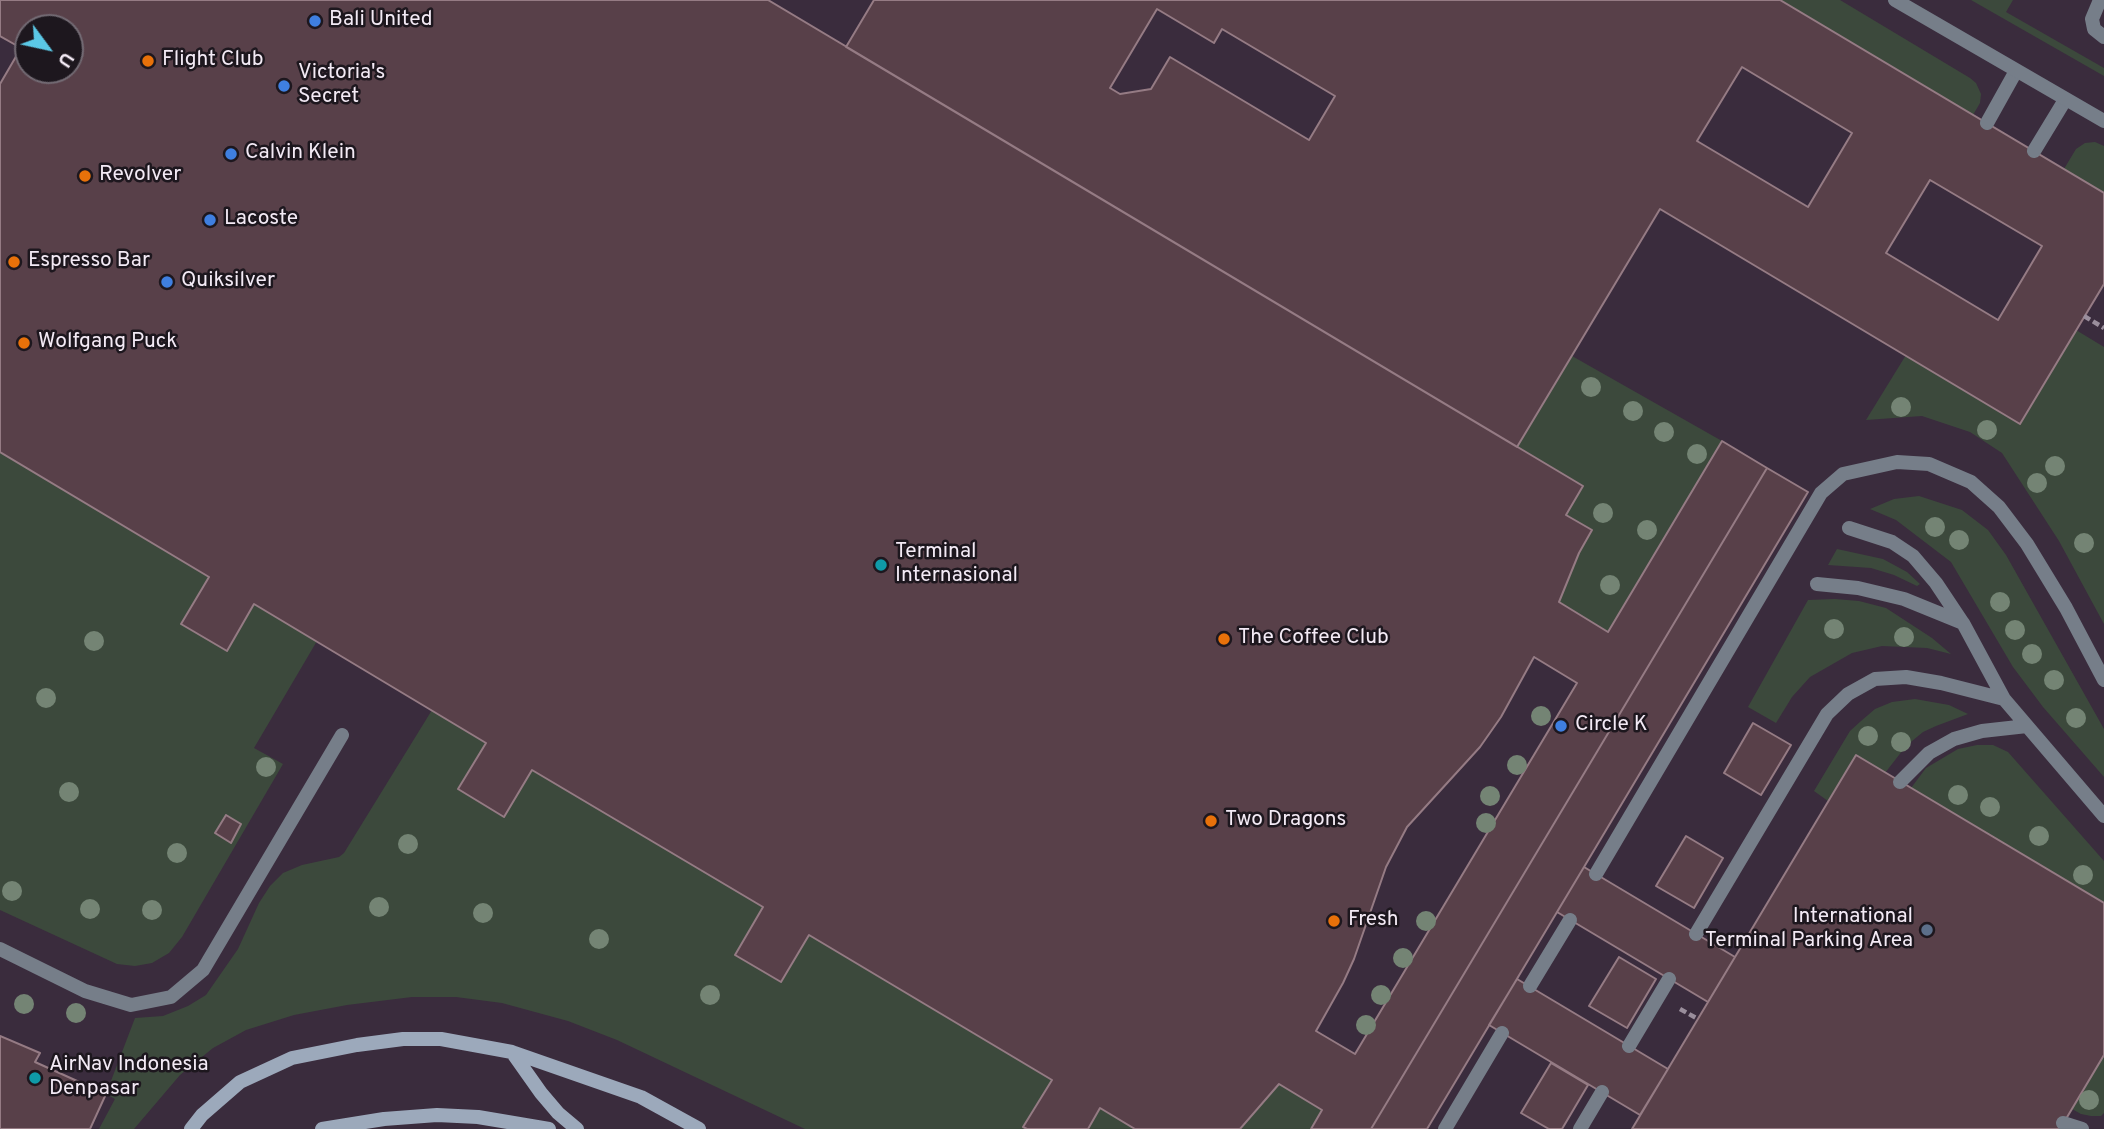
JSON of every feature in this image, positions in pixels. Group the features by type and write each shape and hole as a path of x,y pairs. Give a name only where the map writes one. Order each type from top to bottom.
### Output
{"street":[{"path":"1895,0 2104,121"},
{"path":"2100,0 2092,19 2094,29 2104,37"},
{"path":"1987,123 2016,71"},
{"path":"2034,151 2065,100"},
{"path":"1597,874 1821,493 1843,474 1897,462 1929,464 1971,482 2000,507 2027,544 2066,608 2104,680"},
{"path":"1849,528 1892,542 1913,556 1936,583 1963,623 2004,699 2104,816"},
{"path":"1817,584 1858,588 1904,599 1963,623"},
{"path":"1696,934 1827,714 1848,694 1875,679 1906,677 2004,699"},
{"path":"1900,782 1929,753 1954,739 1982,731 2027,726"},
{"path":"0,949 85,991 131,1005 171,996 203,970 342,735"},
{"path":"1530,986 1570,920"},
{"path":"1629,1046 1669,979"},
{"path":"1445,1129 1502,1032"},
{"path":"191,1129 202,1115 240,1082 292,1058 403,1039 441,1039 512,1052 641,1097 699,1129"},
{"path":"512,1052 541,1093 558,1113 577,1129"},
{"path":"1580,1129 1602,1092"},
{"path":"322,1129 437,1115 478,1117 550,1129"},
{"path":"478,1117 496,1129"},
{"path":"2063,1123 2082,1129"}],"path":[{"path":"2084,316 2104,328"}],"green space":[{"path":"1780,0 1840,0 1970,78 1976,83 1981,94 1980,103 1973,115"},
{"path":"1971,0 2013,0 2006,12 2104,68 2104,76"},
{"path":"2095,142 2104,146 2104,193 2064,169 2076,149 2085,143"},
{"path":"2076,330 2104,347 2104,624 2059,541 2002,453 1970,432 1922,416 1866,420 1906,355 2020,424"},
{"path":"1572,356 1722,441 1608,632 1559,602 1579,553 1592,531 1566,515 1517,447"},
{"path":"0,452 209,577 181,624 227,651 254,604 317,641 254,748 283,764 182,937 169,953 152,963 135,966 117,964 0,910"},
{"path":"1919,496 1962,510 1988,530 2006,555 2104,729 2104,777 2043,707 2013,667 1951,562 1896,520 1870,509 1894,499"},
{"path":"1837,549 1883,559 1907,572 1920,584 1917,586 1871,568 1828,565"},
{"path":"1808,600 1859,601 1886,608 1951,654 1927,648 1882,646 1852,653 1810,677 1792,697 1776,723 1748,707"},
{"path":"1915,699 1949,705 1968,714 1923,732 1906,746 1885,773 1856,755 1828,801 1814,791 1850,731 1875,709 1892,702"},
{"path":"432,710 486,743 458,789 503,817 532,770 763,907 735,955 780,982 809,935 1052,1080 1023,1127 1027,1129 805,1129 617,1040 568,1021 502,1003 456,997 412,997 294,1015 246,1030 213,1048 180,1075 134,1129 99,1129 115,1099 106,1094 135,1018 163,1016 206,995 238,949 259,903 270,886 283,873 302,865 339,857 344,853"},
{"path":"1993,745 2008,752 2104,861 2104,903 1911,788 1926,768 1958,749"},
{"path":"2104,1055 2104,1113 2101,1116 2081,1114 2072,1109"},
{"path":"1279,1084 1322,1110 1311,1129 1240,1129"},
{"path":"1100,1108 1135,1129 1088,1129"}],"building":[{"name":"Terminal Internasional","path":"0,0 768,0 1583,486 1566,515 1592,530 1579,553 1559,602 1608,632 1722,441 1767,468 1371,1129 1311,1129 1322,1110 1279,1084 1240,1129 1135,1129 1100,1108 1088,1129 1027,1129 1023,1127 1052,1080 809,935 781,982 735,955 763,907 532,770 504,817 458,789 486,743 254,604 227,651 181,624 209,577 0,452 0,84 14,60 14,84 84,84 84,14 14,14 14,44 0,36","holes":["1534,657 1577,683 1355,1054 1316,1031 1354,959 1386,867 1407,827 1480,747 1501,717"]},
{"path":"874,0 1780,0 2104,193 2104,284 2020,424 1660,209 1517,447 846,47","holes":["1157,9 1214,43 1222,29 1335,96 1309,140 1170,57 1151,89 1120,94 1110,88","1742,67 1852,133 1808,207 1697,141","1930,180 2042,246 1998,320 1886,253"]},
{"path":"1767,468 1808,492 1584,867 1427,1129 1371,1129"},
{"path":"1753,723 1791,745 1761,795 1724,773"},
{"name":"International Terminal Parking Area","path":"1856,755 2104,903 2104,1055 2060,1129 1632,1129"},
{"path":"226,815 241,824 231,843 215,833"},
{"path":"1686,836 1723,858 1694,908 1656,886"},
{"path":"1584,867 1735,957 1708,1002 1557,912"},
{"path":"1619,957 1656,979 1627,1028 1589,1006"},
{"path":"1517,979 1668,1069 1640,1115 1489,1025"},
{"name":"AirNav Indonesia Denpasar","path":"0,1036 40,1053 35,1062 106,1094 90,1129 0,1129"},
{"path":"1551,1063 1588,1085 1562,1129 1549,1129 1521,1113"}],"place":[{"name":"Bali United","path":"315,21"},
{"name":"Flight Club","path":"148,61"},
{"name":"Victoria's Secret","path":"284,86"},
{"name":"Calvin Klein","path":"231,154"},
{"name":"Revolver","path":"85,176"},
{"name":"Lacoste","path":"210,220"},
{"name":"Espresso Bar","path":"14,262"},
{"name":"Quiksilver","path":"167,282"},
{"name":"Wolfgang Puck","path":"24,343"},
{"name":"Terminal Internasional","path":"881,565"},
{"name":"The Coffee Club","path":"1224,639"},
{"name":"Circle K","path":"1561,726"},
{"name":"Two Dragons","path":"1211,821"},
{"name":"Fresh","path":"1334,921"},
{"name":"International Terminal Parking Area","path":"1927,930"},
{"name":"AirNav Indonesia Denpasar","path":"35,1078"}]}
